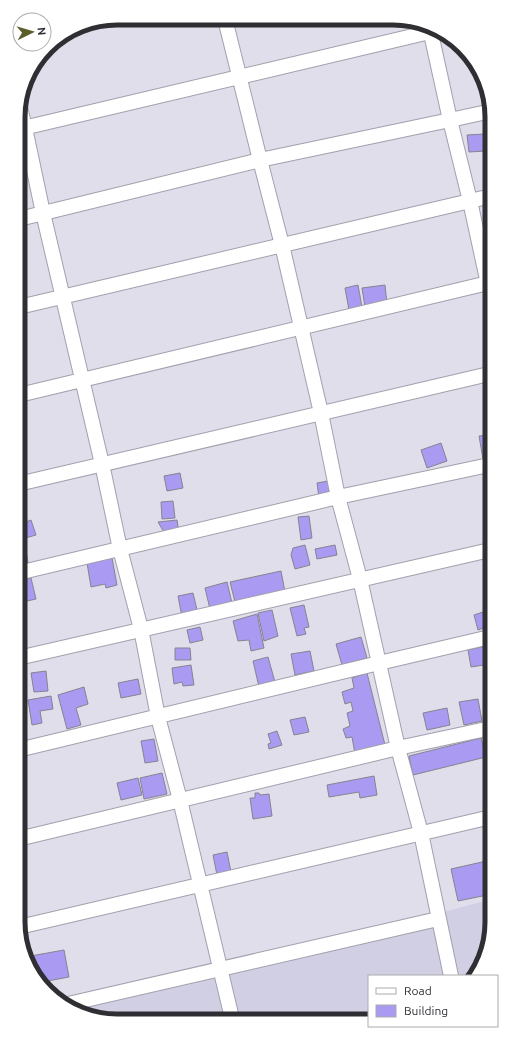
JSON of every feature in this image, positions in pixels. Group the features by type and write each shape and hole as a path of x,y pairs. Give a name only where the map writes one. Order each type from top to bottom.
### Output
{"street":[{"path":"227,25 282,245 321,413 338,497 360,579 398,748 421,833 450,975"},
{"path":"25,128 427,31"},
{"path":"433,34 450,120 485,269"},
{"path":"25,218 260,160 485,113"},
{"path":"25,141 102,464 120,548 141,630 158,716 180,800 231,1014"},
{"path":"25,306 485,198"},
{"path":"25,393 485,284"},
{"path":"25,482 485,375"},
{"path":"25,571 338,497 485,466"},
{"path":"25,656 485,551"},
{"path":"25,748 485,638"},
{"path":"25,837 398,748 485,729"},
{"path":"25,926 485,818"},
{"path":"73,1003 438,919"}],"shaded area":[{"path":"485,901 485,928 483,940 476,963 468,975 368,975 368,1014 117,1014 93,1011 74,1004 395,925"}],"building":[{"path":"485,134 485,151 469,152 467,135"},
{"path":"358,285 362,307 349,310 345,288"},
{"path":"385,285 387,304 365,307 362,288"},
{"path":"485,435 485,459 483,459 479,436"},
{"path":"441,443 447,461 427,468 421,450"},
{"path":"180,473 183,488 167,491 164,476"},
{"path":"328,481 330,496 319,498 317,483"},
{"path":"173,501 175,518 162,519 161,502"},
{"path":"309,516 312,538 301,540 298,517"},
{"path":"31,520 36,535 25,538 25,522"},
{"path":"177,520 179,533 165,534 158,522"},
{"path":"305,545 310,565 295,569 291,555 293,548"},
{"path":"335,545 337,555 317,559 315,549"},
{"path":"25,551 28,563 25,564"},
{"path":"112,558 117,585 106,588 105,584 91,587 87,563"},
{"path":"281,571 285,592 235,602 230,582"},
{"path":"31,578 36,599 25,601 25,579"},
{"path":"227,582 232,603 210,609 205,588"},
{"path":"193,593 198,614 182,617 178,596"},
{"path":"304,605 309,627 304,628 306,634 297,636 290,608"},
{"path":"272,610 278,636 264,641 258,613"},
{"path":"485,611 485,628 478,630 474,615"},
{"path":"257,614 264,648 251,651 249,640 238,641 233,621"},
{"path":"200,627 203,640 190,643 187,630"},
{"path":"361,637 367,658 342,665 336,644"},
{"path":"485,646 485,665 471,667 468,650"},
{"path":"175,648 190,648 191,660 175,660"},
{"path":"310,651 314,671 295,675 291,654"},
{"path":"268,657 275,682 259,687 253,661"},
{"path":"191,665 194,685 183,686 182,682 174,684 172,668"},
{"path":"46,671 48,691 34,692 31,673"},
{"path":"367,673 385,745 355,754 352,737 346,738 343,729 350,726 347,713 353,711 351,702 345,704 342,692 354,688 352,678"},
{"path":"138,679 141,694 121,698 118,683"},
{"path":"84,687 88,704 76,708 81,725 67,729 58,695"},
{"path":"51,696 53,709 40,711 42,723 32,725 28,700"},
{"path":"478,699 482,721 464,725 459,702"},
{"path":"447,708 450,725 427,730 423,713"},
{"path":"305,717 309,732 294,735 290,720"},
{"path":"277,731 282,745 269,749 268,744 271,743 268,734"},
{"path":"481,738 485,753 485,757 413,775 409,756"},
{"path":"154,739 158,761 145,763 141,741"},
{"path":"162,773 167,794 144,799 140,778"},
{"path":"374,776 377,795 360,798 359,792 329,797 327,785"},
{"path":"138,778 142,795 121,800 117,783"},
{"path":"255,793 259,793 260,795 269,794 272,816 253,819 250,798 255,798"},
{"path":"227,852 231,872 217,875 213,855"},
{"path":"485,861 485,895 458,901 451,869"},
{"path":"64,950 69,977 47,981 34,963 31,956"}]}
